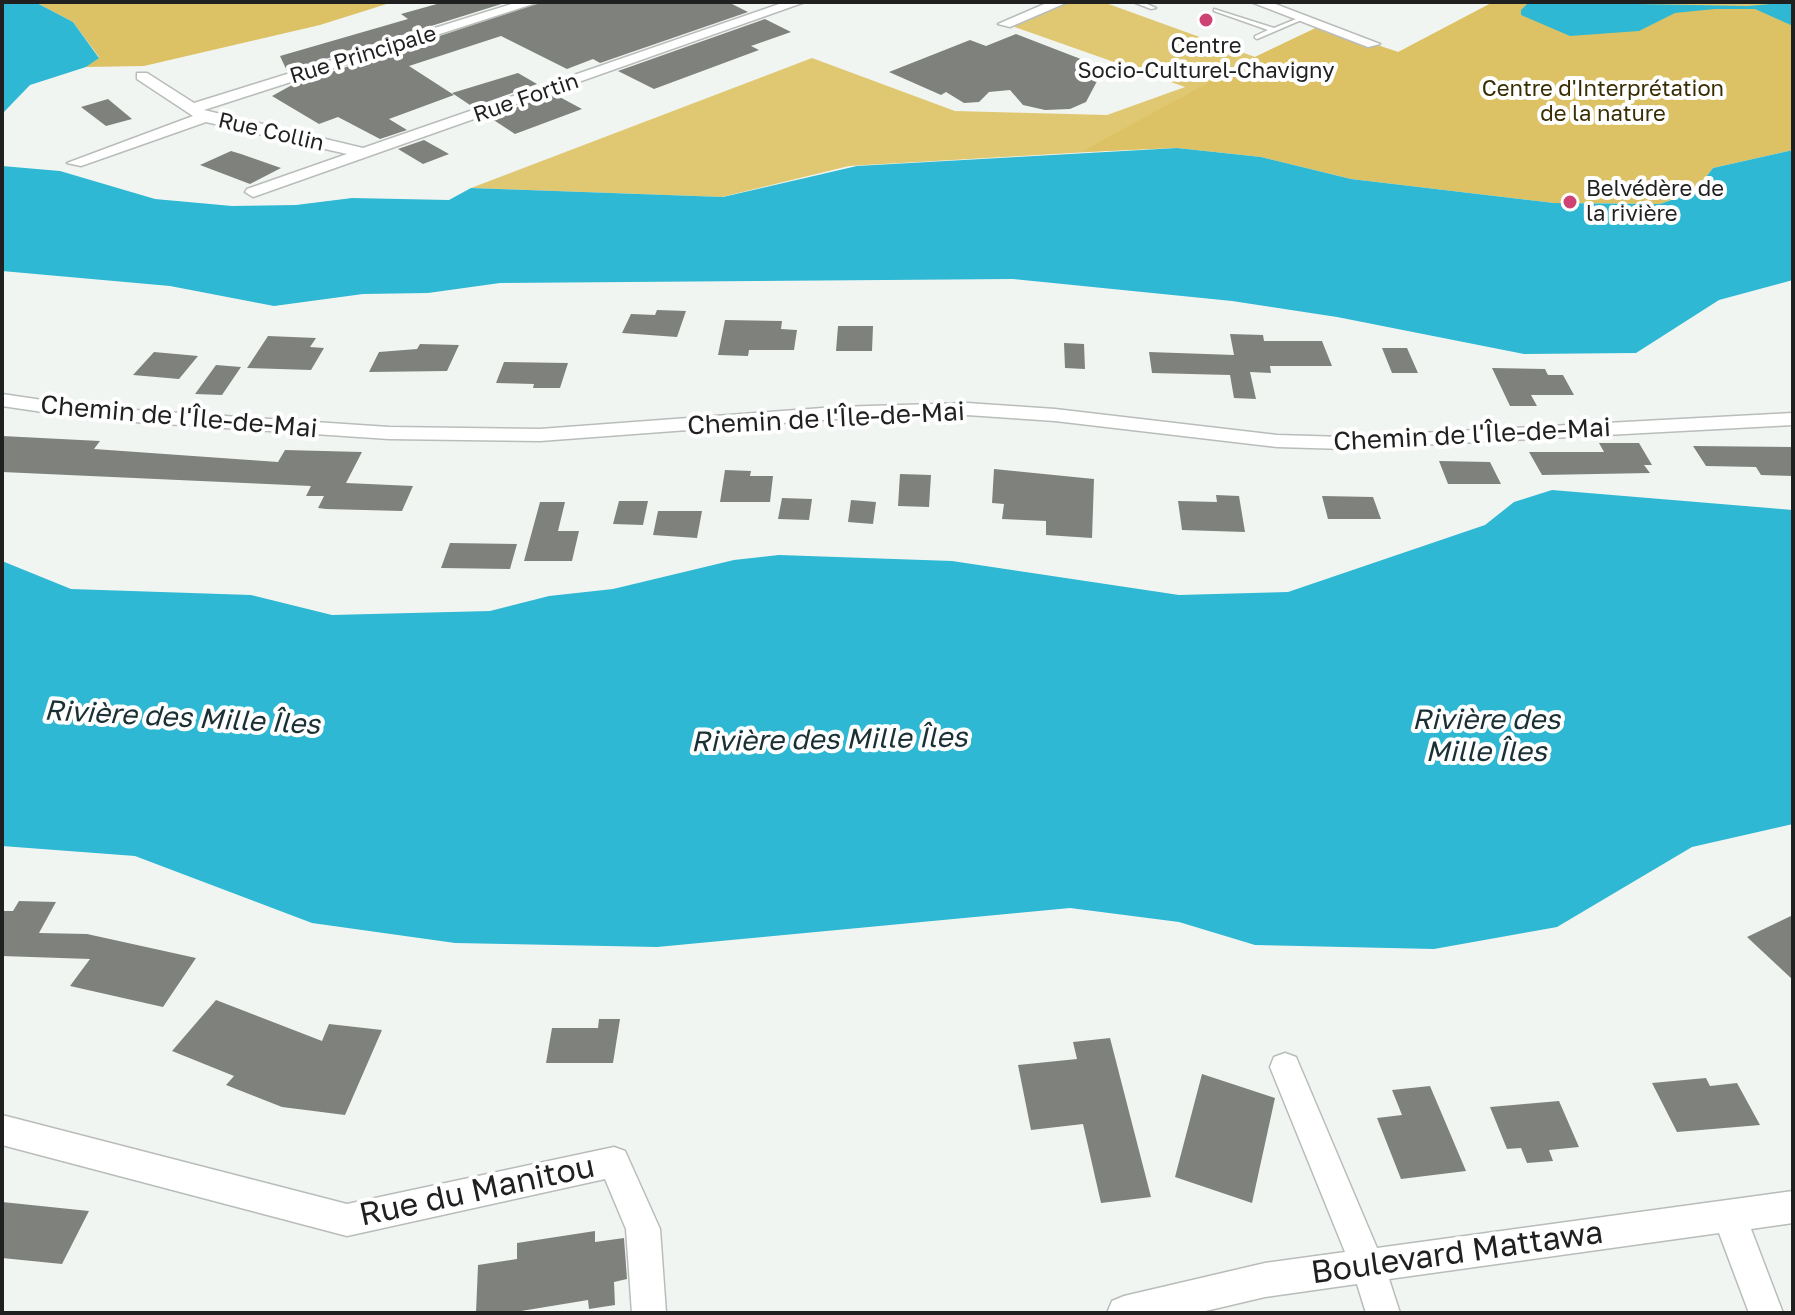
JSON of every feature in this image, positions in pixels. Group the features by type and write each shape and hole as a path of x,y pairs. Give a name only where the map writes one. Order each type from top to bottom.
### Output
{"street":[{"name":"Rue Principale","path":"75,163 200,112 532,2"},
{"name":"Rue Fortin","path":"253,192 798,2"},
{"path":"1005,24 1061,2"},
{"path":"1258,2 1373,44"},
{"name":"Rue Collin","path":"142,76 200,112 363,153"},
{"name":"Chemin de l'Île-de-Mai","path":"2,400 90,413 195,421 389,433 540,435 671,428 836,413 967,409 1055,415 1277,441 1345,443 1793,419"},
{"path":"1285,1067 1368,1266 1383,1313"},
{"name":"Rue du Manitou","path":"2,1130 347,1220 614,1162 643,1229 649,1313"},
{"name":"Boulevard Mattawa","path":"1124,1313 1265,1280 1793,1207"},
{"path":"1729,1214 1766,1313"}],"lane":[{"path":"1136,2 1153,8"},
{"path":"1216,10 1274,30"},
{"path":"1257,37 1303,18"}],"green space":[{"path":"35,2 393,2 320,25 144,66 86,67 99,57 73,22"},
{"name":"Centre d'Interprétation de la nature","path":"1062,2 1103,2 1255,57 1320,26 1398,52 1422,50 1513,2 1793,2 1793,150 1158,148 849,166 722,197 471,188 812,58 955,111 1107,115 1185,87 1006,24"},
{"name":"Centre d'Interprétation de la nature","path":"1493,2 1529,2 1521,10 1639,31 1675,13 1714,9 1755,9 1793,26 1793,150 1713,168 1694,192 1660,204 1554,203 1351,179 1261,157 1177,148 1081,152 1255,57 1320,26 1398,52"}],"water":[{"path":"2,2 35,2 73,22 99,58 86,67 30,85 2,114"},
{"path":"1529,2 1748,6 1793,2 1793,26 1755,9 1715,9 1675,13 1639,31 1570,36 1521,15 1521,10"},
{"path":"1177,148 1261,157 1351,179 1554,203 1660,204 1694,192 1713,168 1793,150 1793,280 1719,300 1636,353 1524,354 1337,317 1232,301 1013,279 500,283 428,293 363,294 274,306 170,286 2,271 2,166 60,171 155,199 232,206 296,205 352,198 449,200 471,188 723,197 857,166"},
{"name":"Rivière des Mille Îles","path":"1552,490 1793,510 1793,824 1692,847 1557,927 1434,949 1255,945 1179,922 1070,908 657,947 455,943 312,923 135,856 2,846 2,561 71,589 251,595 332,615 490,611 549,596 613,589 734,560 779,555 952,561 1179,595 1288,592 1485,525 1514,502"}],"building":[{"path":"444,2 508,2 287,71 280,56 408,19 401,14"},
{"path":"542,2 728,2 748,12 600,63 593,59 567,69 501,36 409,66 454,95 389,119 407,130 380,139 338,117 319,124 272,96 292,85"},
{"path":"765,19 791,32 751,46 759,50 654,89 618,71"},
{"path":"1016,34 1104,68 1086,102 1070,109 1045,110 1023,105 1010,90 989,92 979,102 964,103 946,92 941,95 889,72 970,40 986,46"},
{"path":"518,73 537,84 473,107 452,93"},
{"path":"554,94 582,109 515,134 489,117"},
{"path":"108,99 132,119 106,126 81,107"},
{"path":"424,140 449,154 423,164 398,149"},
{"path":"231,151 281,168 250,184 200,165"},
{"path":"657,310 686,311 677,337 622,333 631,314 655,315"},
{"path":"725,320 782,321 781,329 797,330 794,350 749,350 748,356 718,355"},
{"path":"838,326 873,326 872,351 836,351"},
{"path":"1230,334 1263,335 1264,341 1322,341 1332,366 1270,366 1271,373 1250,372 1256,399 1234,398 1230,375 1152,373 1149,352 1234,355"},
{"path":"268,336 316,338 310,347 324,348 311,370 247,368"},
{"path":"1064,343 1084,344 1085,369 1065,368"},
{"path":"420,344 459,345 447,371 369,372 379,352 417,349"},
{"path":"1382,348 1407,348 1418,373 1392,373"},
{"path":"154,352 198,356 179,379 133,375"},
{"path":"504,362 568,363 560,388 533,388 534,384 496,383"},
{"path":"216,365 241,367 222,395 195,394"},
{"path":"1492,368 1545,369 1548,375 1563,375 1574,395 1531,395 1537,406 1510,406"},
{"path":"2,436 100,441 94,449 278,462 285,450 362,452 346,483 413,486 402,511 326,509 318,508 324,496 306,496 311,486 2,472"},
{"path":"1599,443 1639,443 1652,465 1644,465 1650,473 1542,475 1529,452 1604,452"},
{"path":"1693,446 1793,447 1793,476 1761,475 1756,467 1706,466"},
{"path":"1439,461 1490,462 1501,484 1448,484"},
{"path":"994,469 1094,479 1092,538 1046,535 1046,521 1002,519 1004,504 992,503"},
{"path":"725,470 751,471 750,476 773,476 770,502 720,502"},
{"path":"900,474 931,475 929,507 898,506"},
{"path":"1216,495 1239,496 1245,532 1182,530 1178,501 1217,502"},
{"path":"1322,496 1373,497 1381,519 1328,519"},
{"path":"782,498 812,499 809,520 778,519"},
{"path":"851,500 876,502 873,524 848,522"},
{"path":"619,501 648,501 643,525 613,524"},
{"path":"540,502 565,502 558,531 579,531 572,561 524,561"},
{"path":"658,511 702,511 697,538 653,535"},
{"path":"450,543 517,544 510,569 441,568"},
{"path":"19,901 56,902 39,933 87,934 196,958 163,1007 70,986 90,959 2,956 2,911 13,911"},
{"path":"1793,915 1793,980 1747,937"},
{"path":"216,1000 322,1041 329,1024 382,1030 345,1115 282,1107 226,1085 234,1076 172,1051"},
{"path":"599,1019 620,1019 613,1063 546,1063 552,1028 598,1028"},
{"path":"1110,1038 1151,1197 1101,1203 1083,1124 1031,1130 1018,1065 1077,1059 1073,1042"},
{"path":"1202,1074 1275,1098 1252,1203 1175,1177"},
{"path":"1706,1078 1710,1086 1737,1083 1760,1125 1677,1132 1652,1083"},
{"path":"1430,1086 1466,1171 1401,1179 1377,1118 1402,1115 1392,1090"},
{"path":"1559,1101 1579,1147 1549,1150 1553,1161 1527,1163 1521,1148 1507,1149 1490,1107"},
{"path":"2,1202 89,1211 62,1264 2,1258"},
{"path":"595,1231 595,1242 624,1238 627,1279 614,1282 615,1305 589,1309 588,1300 509,1313 476,1313 478,1265 517,1259 517,1243"}],"place":[{"name":"Centre Socio-Culturel-Chavigny","path":"1206,20"},
{"name":"Belvédère de la rivière","path":"1570,202"}]}
